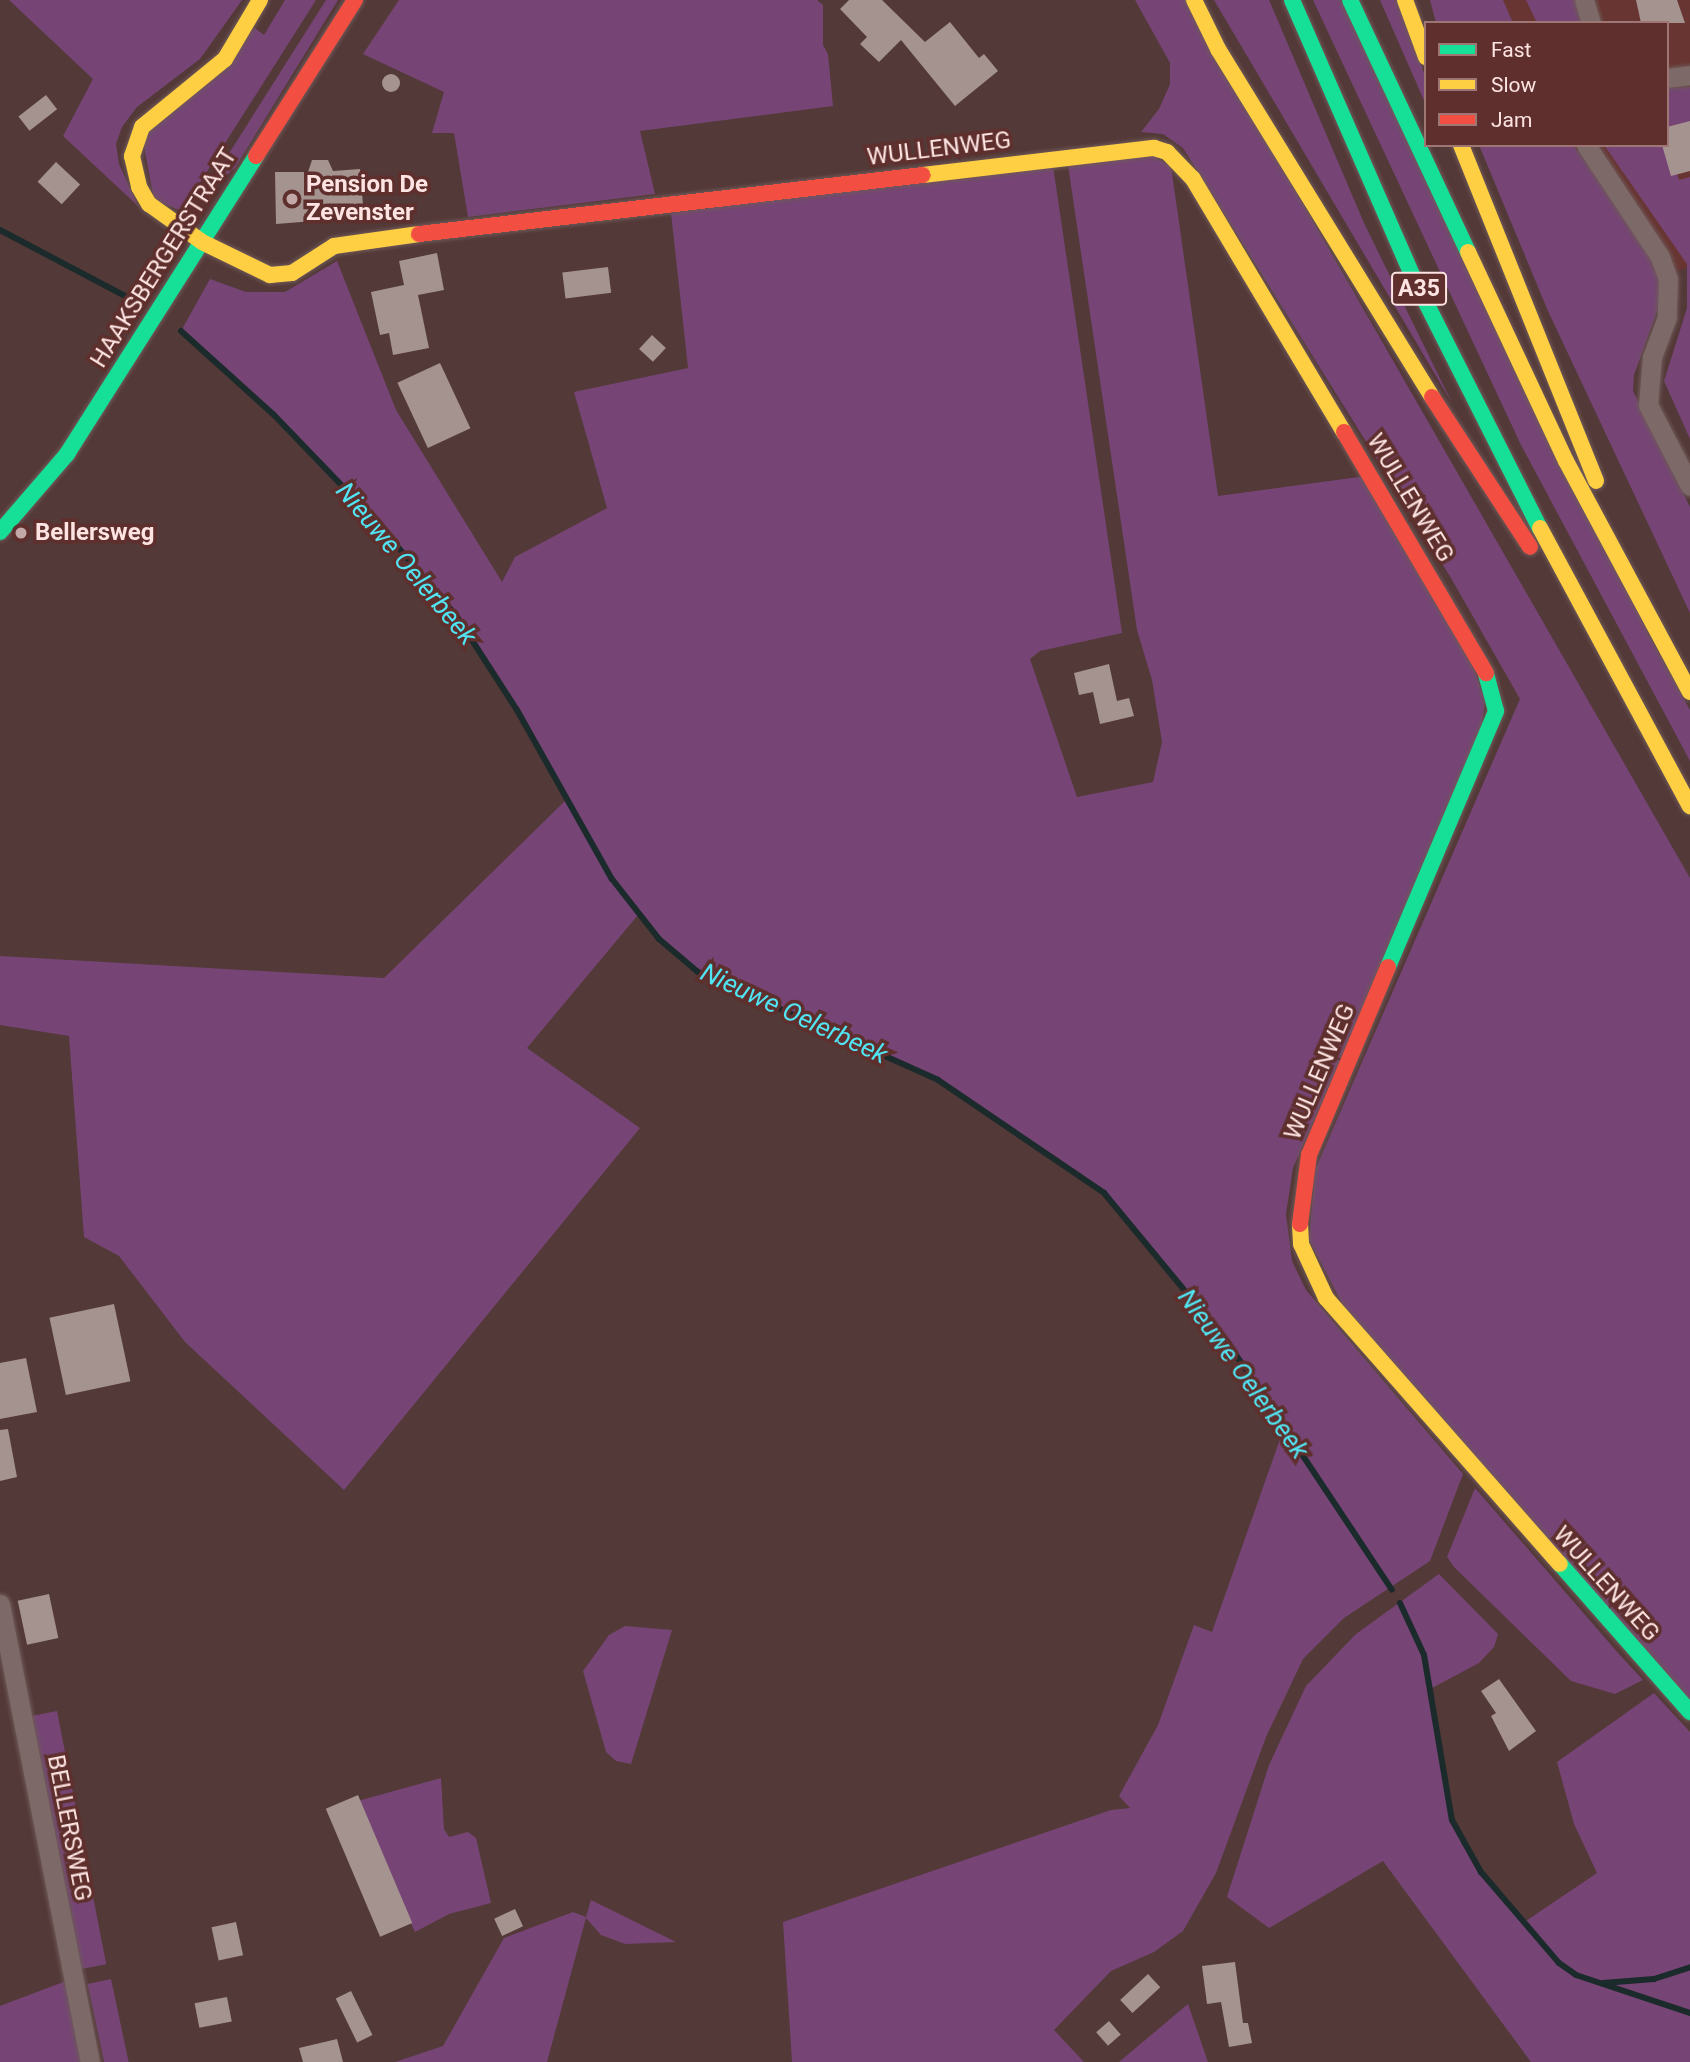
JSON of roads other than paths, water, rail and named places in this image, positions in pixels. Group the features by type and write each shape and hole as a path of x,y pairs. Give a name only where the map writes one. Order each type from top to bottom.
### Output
{"main road":[{"name":"WULLENWEG","path":"260,0 225,59 158,110 142,127 134,146 133,168 149,204 202,242 260,272 279,275 292,273 334,246 351,242 1108,152 1154,148 1167,152 1193,179 1451,611 1494,692 1496,712 1489,736 1309,1155 1299,1206 1301,1244 1326,1298 1690,1712"},
{"name":"HAAKSBERGERSTRAAT","path":"0,533 67,454 355,0"},
{"name":"A35","path":"1194,0 1218,49 1491,495 1592,630"},
{"name":"A35","path":"1292,0 1414,279 1592,630 1690,806"},
{"name":"A35","path":"1350,0 1560,449 1639,603 1690,692"},
{"path":"1405,0 1424,52"},
{"name":"A35","path":"1462,147 1574,420 1639,603"}],"street":[{"path":"1584,0 1590,21"},
{"path":"1669,78 1690,75"},
{"path":"1587,147 1660,257 1668,279 1667,317 1652,357 1648,404 1690,486"},
{"name":"BELLERSWEG","path":"0,1604 90,2062"}],"waterway":[{"name":"Nieuwe Oelerbeek","path":"0,230 129,298"},
{"name":"Nieuwe Oelerbeek","path":"181,331 274,415 374,519 457,617 517,710 612,879 659,939 698,972 938,1080 1104,1193 1228,1343 1392,1590"},
{"name":"Nieuwe Oelerbeek","path":"1400,1603 1424,1655 1452,1820 1481,1872 1559,1963 1576,1975 1690,2013"},
{"path":"1603,1983 1654,1979 1690,1967"}],"place":[{"name":"Pension De Zevenster","path":"292,199"},
{"name":"Bellersweg","path":"21,533"}]}
